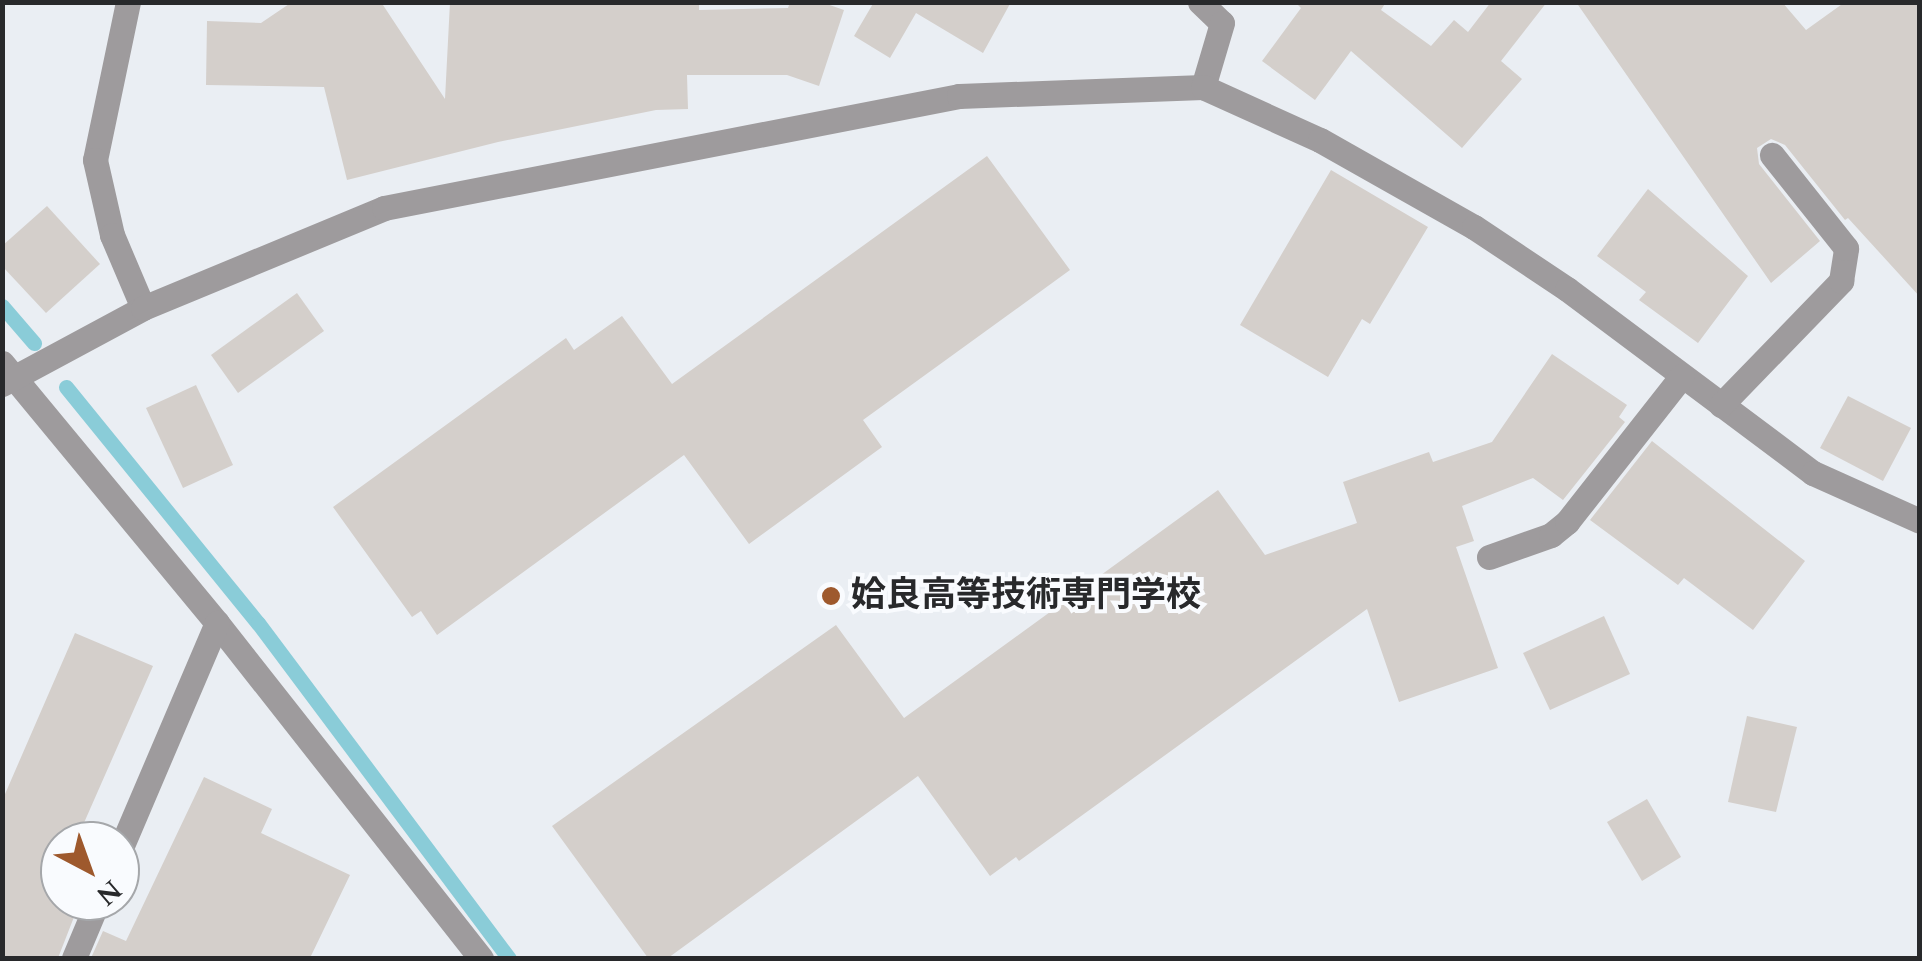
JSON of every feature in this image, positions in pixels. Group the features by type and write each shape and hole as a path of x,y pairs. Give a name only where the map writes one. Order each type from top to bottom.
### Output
{"street":[{"path":"128,2 95,160 112,235 142,308"},
{"path":"1200,2 1228,13 1203,87"},
{"path":"481,958 216,622 6,374 142,308 384,208 959,96 1203,87 1320,140 1474,227 1813,473 1920,521"},
{"path":"1721,404 1842,281 1846,248 1772,155"},
{"path":"1489,557 1551,535 1567,522 1682,376"},
{"path":"132,821 216,622"},
{"path":"74,958 90,921"}],"building":[{"path":"292,2 381,2 445,99 450,2 699,2 699,10 788,8 790,2 821,2 844,10 819,86 787,75 687,75 688,109 656,110 498,142 347,180 324,87 206,85 207,21 261,23"},
{"path":"874,2 1011,2 983,53 916,13 890,58 854,36"},
{"path":"1295,2 1386,2 1381,10 1431,46 1454,20 1468,32 1491,2 1547,2 1501,61 1522,79 1462,148 1351,51 1315,100 1262,61 1301,8"},
{"path":"1576,2 1782,2 1806,30 1845,2 1920,2 1920,297 1848,218 1845,220 1785,145 1771,139 1757,148 1759,164 1820,241 1771,283"},
{"path":"987,156 1070,270 863,420 882,447 749,544 684,455 437,635 421,611 412,617 333,507 566,338 574,350 622,316 672,384"},
{"path":"1331,170 1428,227 1370,324 1362,319 1328,377 1240,325"},
{"path":"1648,189 1748,276 1698,343 1639,300 1646,292 1597,256"},
{"path":"47,206 100,264 46,313 2,266 2,246"},
{"path":"297,293 324,331 238,393 211,355"},
{"path":"1552,354 1627,405 1619,417 1625,422 1563,500 1533,478 1462,506 1474,541 1456,547 1498,668 1399,702 1367,609 1019,861 1016,857 990,876 918,776 668,958 648,958 552,826 836,625 904,718 1218,490 1265,555 1357,523 1343,482 1429,452 1433,462 1492,442"},
{"path":"196,385 233,465 183,488 146,408"},
{"path":"1848,396 1911,428 1883,481 1820,448"},
{"path":"1652,441 1805,561 1753,630 1684,578 1678,585 1590,520"},
{"path":"1604,616 1630,674 1550,710 1523,653"},
{"path":"75,633 153,666 85,821 40,821 40,921 72,921 58,958 2,958 2,801"},
{"path":"1747,716 1797,727 1776,812 1728,802"},
{"path":"204,777 272,809 261,833 350,875 310,958 91,958 103,931 126,941 136,921 140,921 140,912"},
{"path":"1647,799 1681,857 1642,881 1607,822"}],"waterway":[{"path":"2,306 34,343"},
{"path":"66,387 258,623 509,958"}],"place":[{"name":"姶良高等技術専門学校","path":"831,596"}]}
